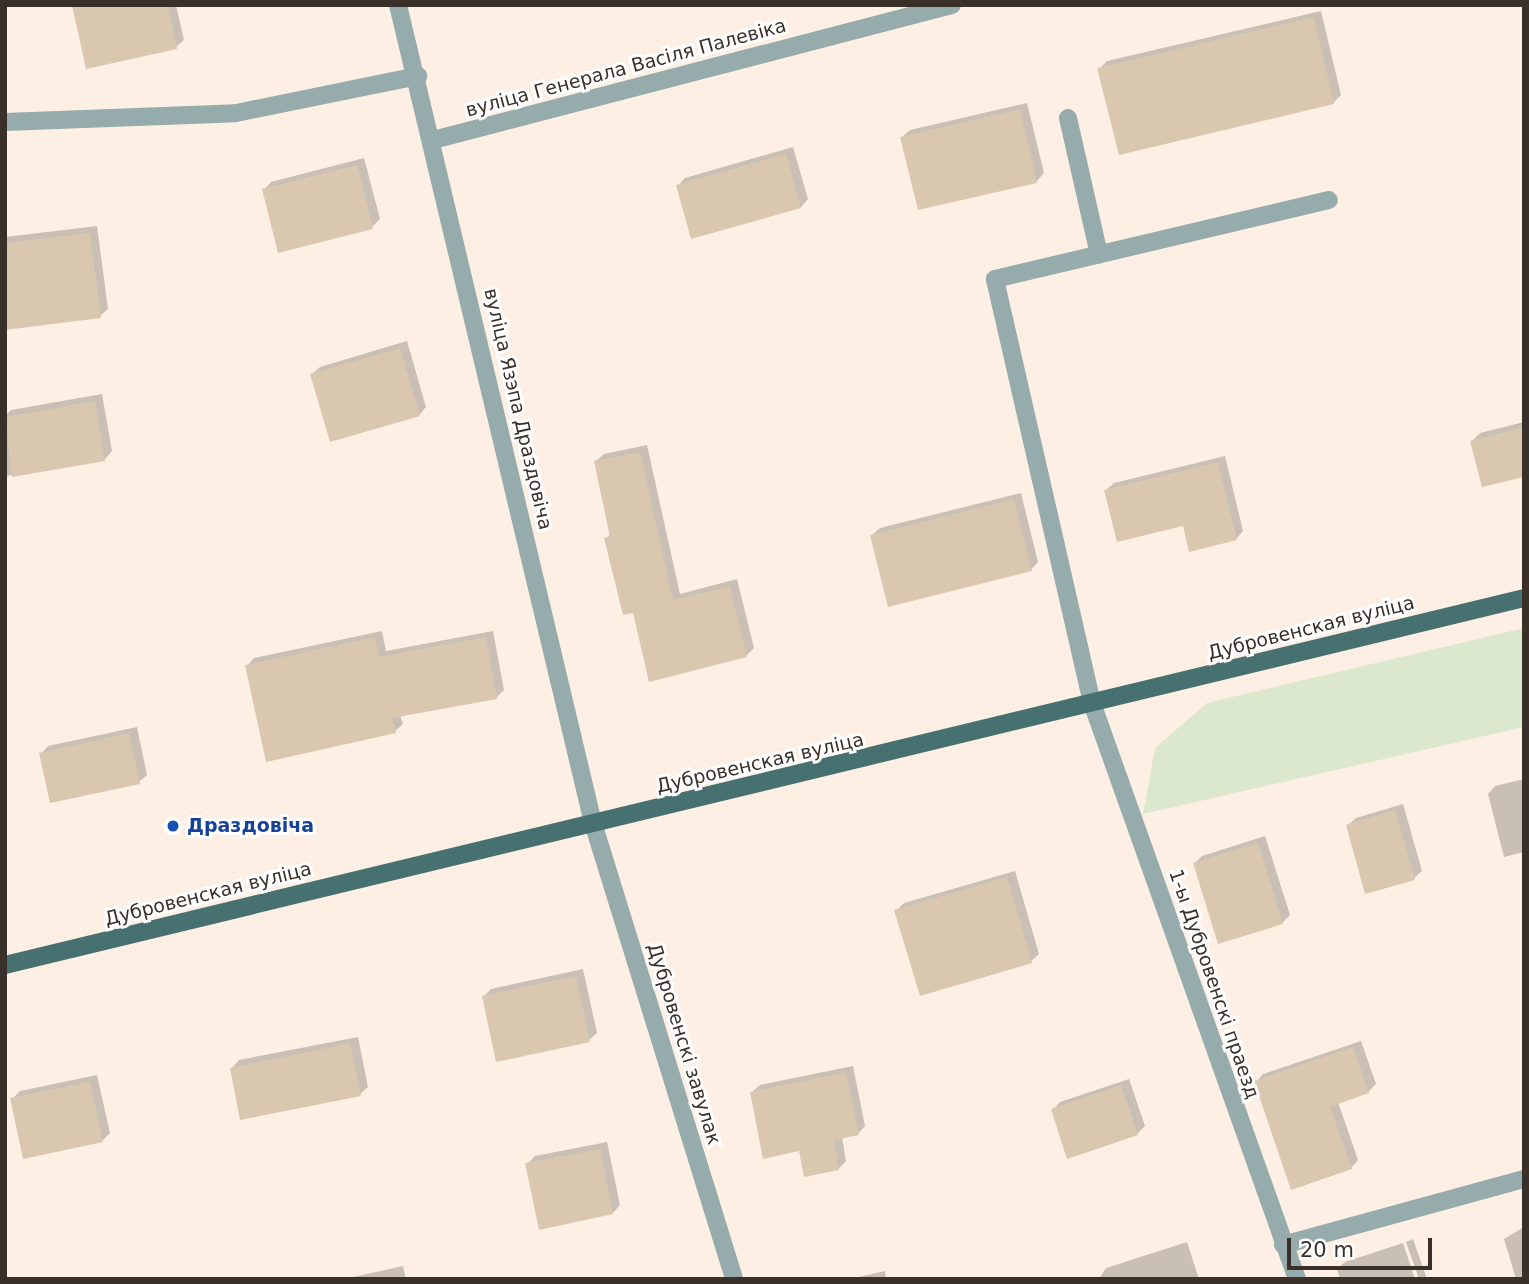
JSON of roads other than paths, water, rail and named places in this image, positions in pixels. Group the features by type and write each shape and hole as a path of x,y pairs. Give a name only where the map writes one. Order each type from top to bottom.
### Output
{"main road":[{"name":"Дубровенская вуліца","path":"5,965 1524,598"}],"street":[{"name":"вуліца Язэпа Драздовіча","path":"398,5 418,76 593,822"},
{"name":"вуліца Генерала Васіля Палевіка","path":"433,140 952,5"},
{"path":"5,122 236,113 418,76"},
{"path":"1068,118 1099,255 1329,200"},
{"name":"1-ы Дубровенскі праезд","path":"1099,255 995,279 1092,703 1297,1279"},
{"name":"Дубровенскі завулак","path":"593,822 734,1279"},
{"path":"1283,1245 1524,1179"}],"place":[{"name":"Драздовіча","path":"173,826"}]}
